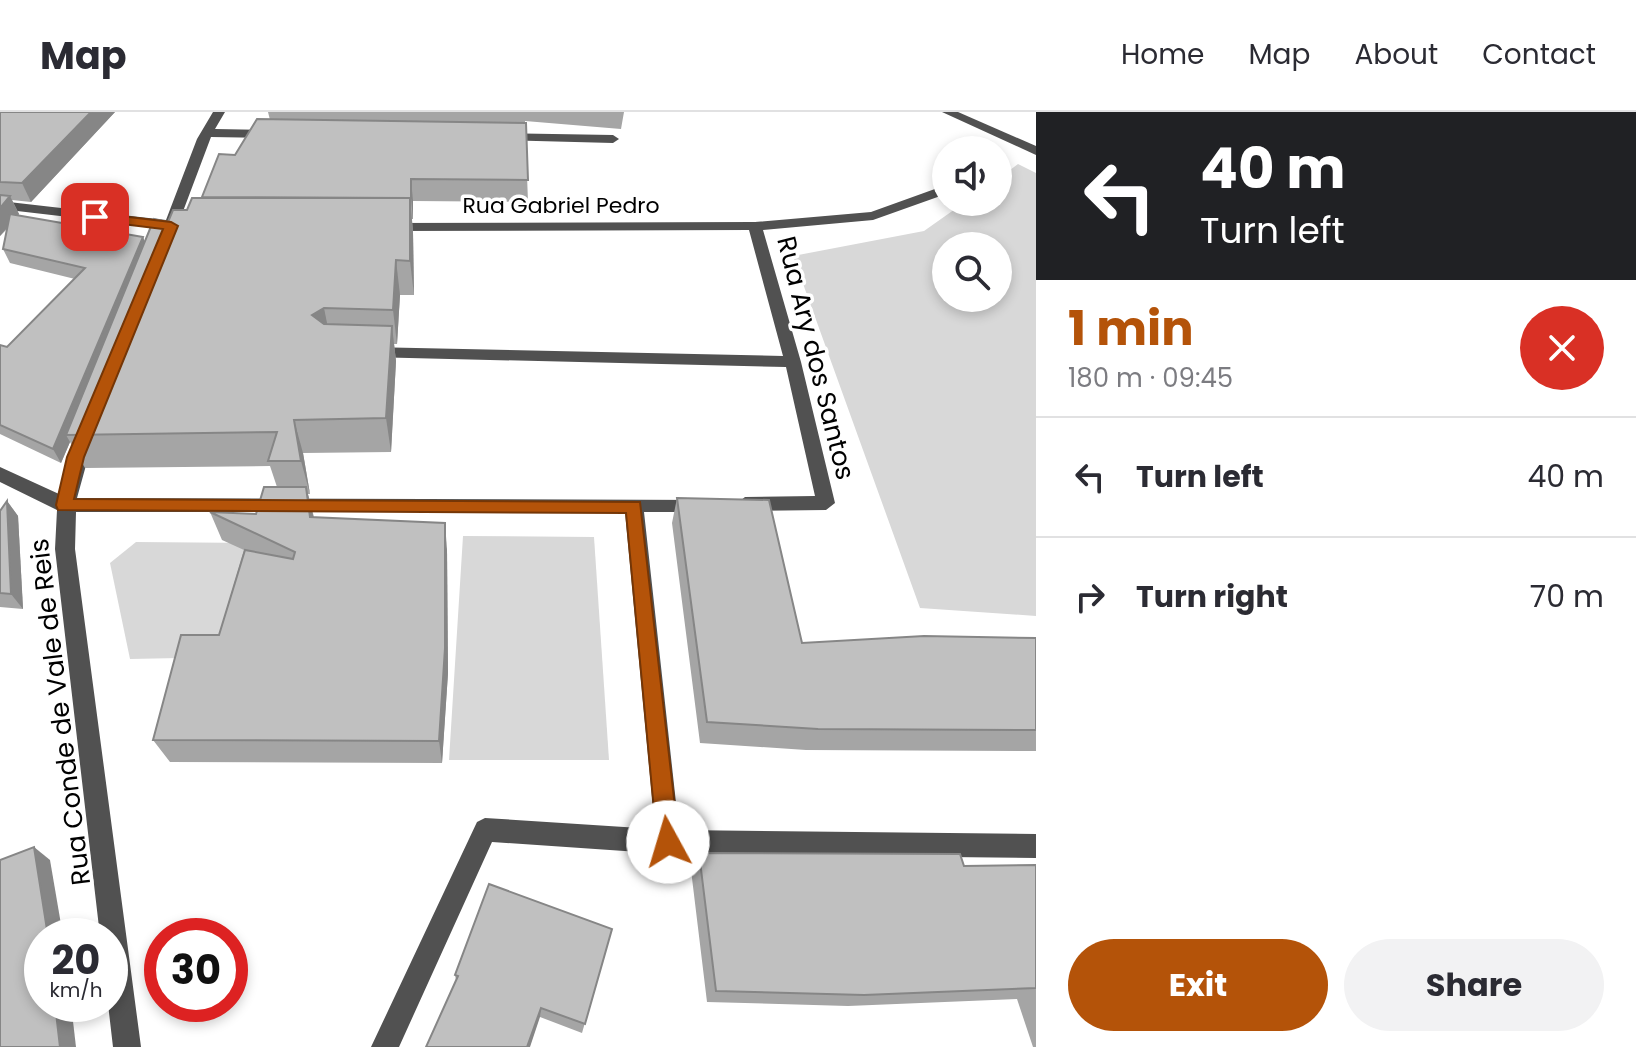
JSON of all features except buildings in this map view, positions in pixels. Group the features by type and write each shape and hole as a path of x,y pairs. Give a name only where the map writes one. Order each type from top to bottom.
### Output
{"street":[{"path":"159,255 218,112"},
{"path":"948,112 1002,136"},
{"path":"207,133 285,134"},
{"path":"488,137 613,139"},
{"path":"1012,140 1036,151"},
{"name":"Rua Gabriel Pedro","path":"375,227 755,226 873,216 932,194"},
{"path":"0,205 171,226 202,226"},
{"name":"Rua Ary dos Santos","path":"634,506 826,503 793,362 755,226"},
{"path":"347,351 793,362"},
{"name":"Rua Conde de Vale de Reis","path":"93,414 75,457 64,505 65,549 127,1047"},
{"path":"0,474 64,505 634,506 668,842"},
{"path":"385,1047 485,830 668,842 1036,846"}],"shaded area":[{"path":"1018,164 1036,173 1036,616 920,608 793,256 924,231 945,216 1012,216 1012,168"},
{"path":"463,536 594,537 609,760 449,760"},
{"path":"136,542 258,543 229,657 130,659 110,563"}],"route":[{"path":"95,217 171,226 75,457 64,505 634,506 668,842"}]}
